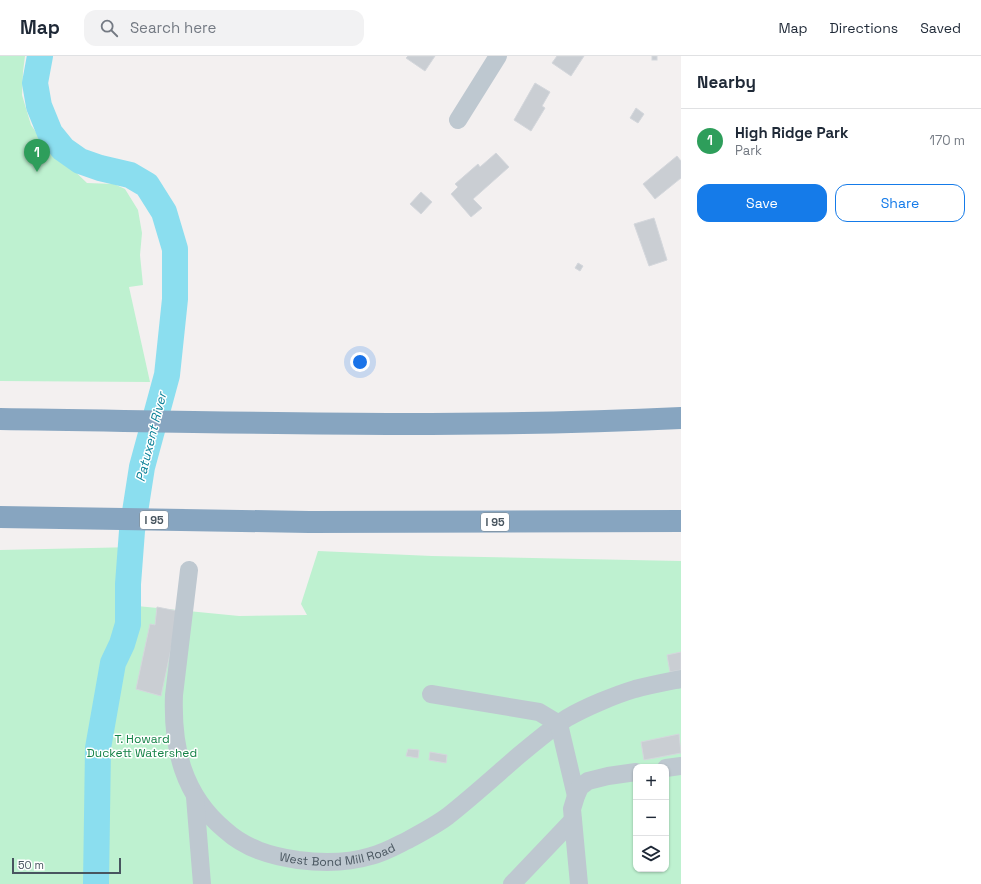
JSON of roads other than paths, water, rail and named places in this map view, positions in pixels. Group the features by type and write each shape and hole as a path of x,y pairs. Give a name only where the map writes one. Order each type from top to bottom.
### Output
{"highway":[{"path":"0,419 317,423 554,423 681,418"},
{"name":"I 95","path":"0,517 309,522 681,521"}],"street":[{"path":"458,120 498,56"},
{"name":"West Bond Mill Road","path":"189,570 174,695 175,734 178,756 187,781 196,797 216,822 233,837 249,847 267,854 316,862 347,861 371,856 395,847 447,817 536,742 567,718 598,703 635,689 681,679"},
{"path":"432,694 539,712 560,724 576,796"},
{"path":"669,768 681,766"},
{"path":"579,884 572,809 580,787 588,781 633,772"},
{"path":"196,797 202,884"},
{"path":"512,884 573,820"}],"waterway":[{"name":"Patuxent River","path":"40,56 35,83 39,106 50,133 63,149 80,161 100,168 130,175 147,185 164,212 175,249 175,299 167,375 142,467 132,531 128,584 128,624 122,644 113,663 98,748 96,884"}],"place":[{"name":"High Ridge Park","path":"37,172"}],"park label":[{"name":"T. Howard Duckett Watershed","path":"142,746"}]}
